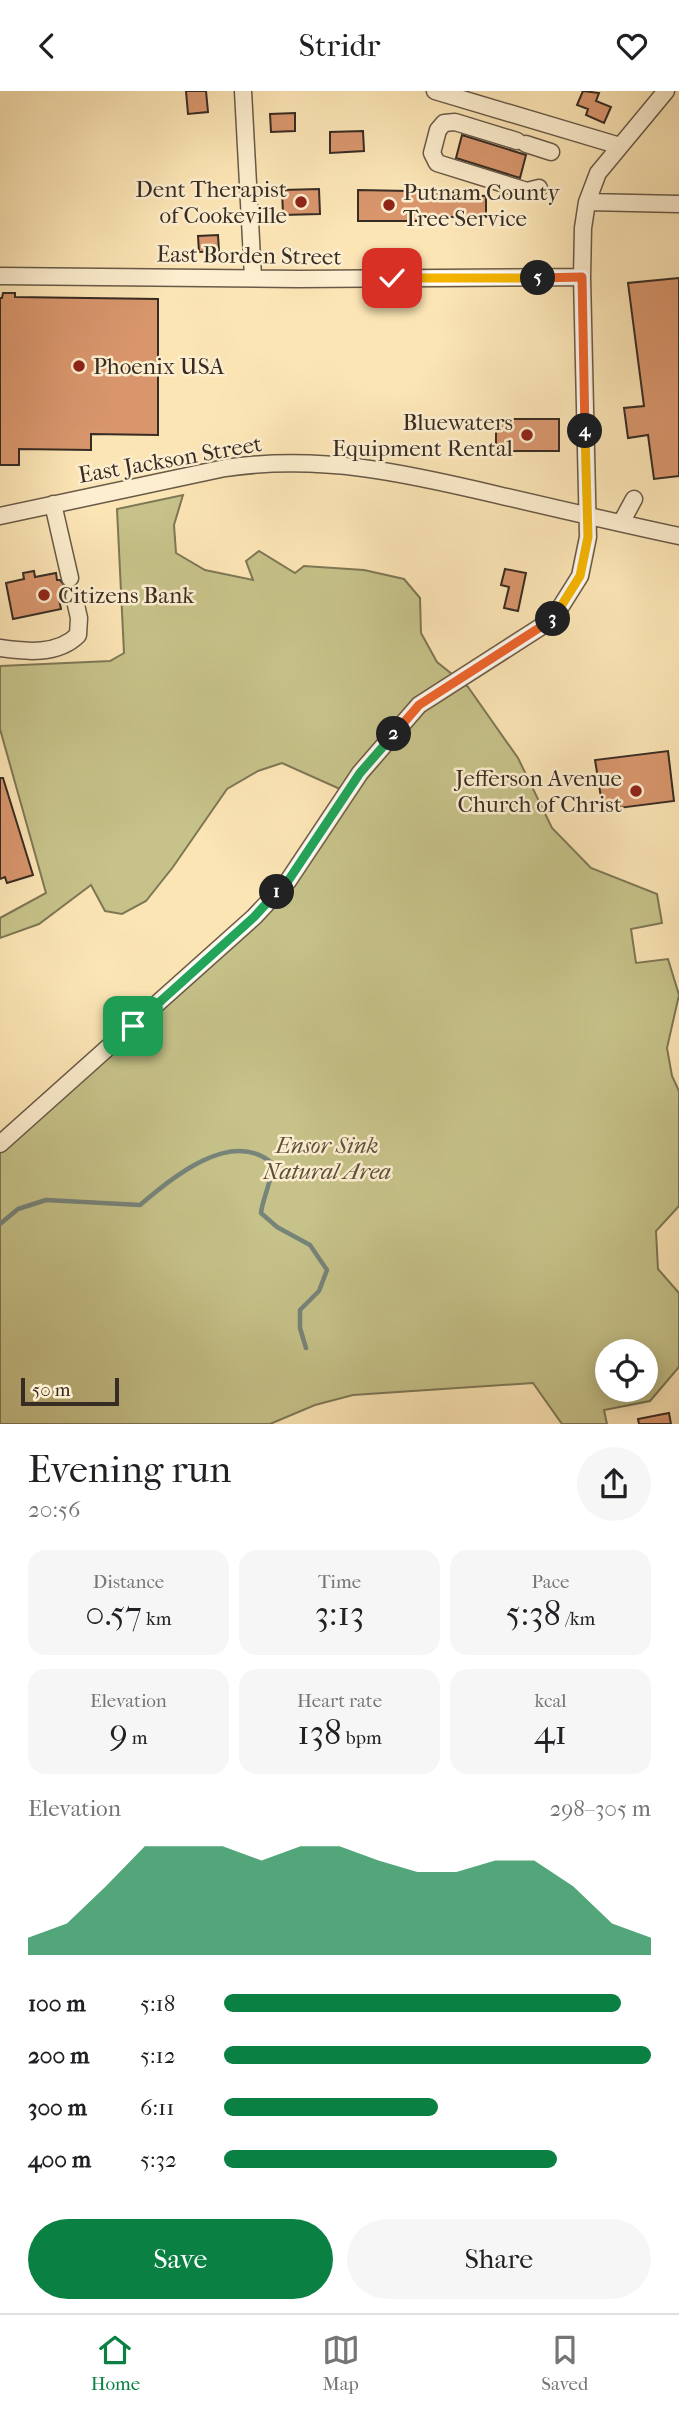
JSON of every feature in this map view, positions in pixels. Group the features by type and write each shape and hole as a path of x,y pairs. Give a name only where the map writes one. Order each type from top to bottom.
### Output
{"street":[{"path":"243,91 253,277"},
{"path":"435,91 620,146"},
{"path":"0,1144 254,917 288,881 360,773 419,705 553,619 580,576 588,537 582,277 583,228 587,202 598,173 666,91"},
{"path":"539,188 527,191 437,163 432,153 438,130 444,123 455,122 551,152"},
{"path":"587,202 679,204"},
{"name":"East Borden Street","path":"0,276 582,277"},
{"name":"East Jackson Street","path":"0,516 225,468 295,461 400,472 679,536"},
{"path":"621,523 634,499"},
{"path":"53,504 70,578"},
{"path":"0,648 47,650 69,644 78,635 79,618 74,596"}],"green space":[{"name":"Ensor Sink Natural Area","path":"183,495 174,525 176,553 205,570 253,580 246,561 259,551 295,573 304,566 364,570 404,579 420,598 421,633 437,662 468,687 518,758 552,828 591,868 657,894 662,923 631,929 636,963 668,959 679,995 667,1048 672,1076 679,1091 679,1206 656,1231 658,1269 679,1293 679,1367 658,1392 658,1339 595,1339 595,1402 645,1402 604,1410 607,1424 562,1424 533,1383 353,1395 315,1405 270,1424 0,1424 0,1142 288,881 340,789 282,763 258,771 227,789 146,901 122,914 105,911 91,885 39,924 0,938 0,918 46,893 0,729 0,666 110,661 124,653 117,509"}],"building":[{"path":"186,91 206,91 208,112 188,114"},
{"path":"583,91 599,93 596,101 611,107 604,123 586,115 588,109 577,105"},
{"path":"295,113 295,131 271,132 270,114"},
{"path":"363,131 364,151 330,153 330,132"},
{"path":"462,135 526,155 520,178 456,158"},
{"name":"Dent Therapist of Cookeville","path":"319,189 320,214 283,215 282,190"},
{"path":"358,190 461,192 461,195 486,196 486,218 419,216 419,221 358,221"},
{"path":"218,235 219,251 199,252 198,236"},
{"path":"679,278 679,476 654,479 648,435 628,438 624,408 644,406 628,283"},
{"name":"Phoenix USA","path":"3,293 15,293 15,297 158,299 158,435 91,434 91,450 19,449 19,465 0,465 0,298"},
{"name":"Bluewaters Equipment Rental","path":"496,419 559,419 559,451 496,451"},
{"path":"505,569 526,573 518,611 504,608 509,587 501,585"},
{"name":"Citizens Bank","path":"34,571 35,577 56,573 57,580 67,588 64,599 59,599 61,609 13,619 6,583 24,579 23,573"},
{"name":"Jefferson Avenue Church of Christ","path":"668,751 674,801 603,810 595,760"},
{"path":"0,778 3,778 33,875 7,883 5,877 0,879"},
{"path":"669,1413 671,1424 639,1424 638,1419"}],"waterway":[{"path":"0,1224 18,1209 46,1200 140,1205 168,1182 203,1161 239,1151 256,1154 272,1163 261,1213 277,1227 310,1245 327,1270 319,1291 300,1310 300,1328 306,1348"}],"place":[{"name":"Dent Therapist of Cookeville","path":"301,202"},
{"name":"Putnam County Tree Service","path":"389,205"},
{"name":"Phoenix USA","path":"79,366"},
{"name":"Bluewaters Equipment Rental","path":"527,435"},
{"name":"Citizens Bank","path":"44,595"},
{"name":"Jefferson Avenue Church of Christ","path":"636,791"}],"route":[{"path":"133,1026 254,917 288,881 360,773 419,705 553,619 580,576 588,537 582,277 392,278"}]}
